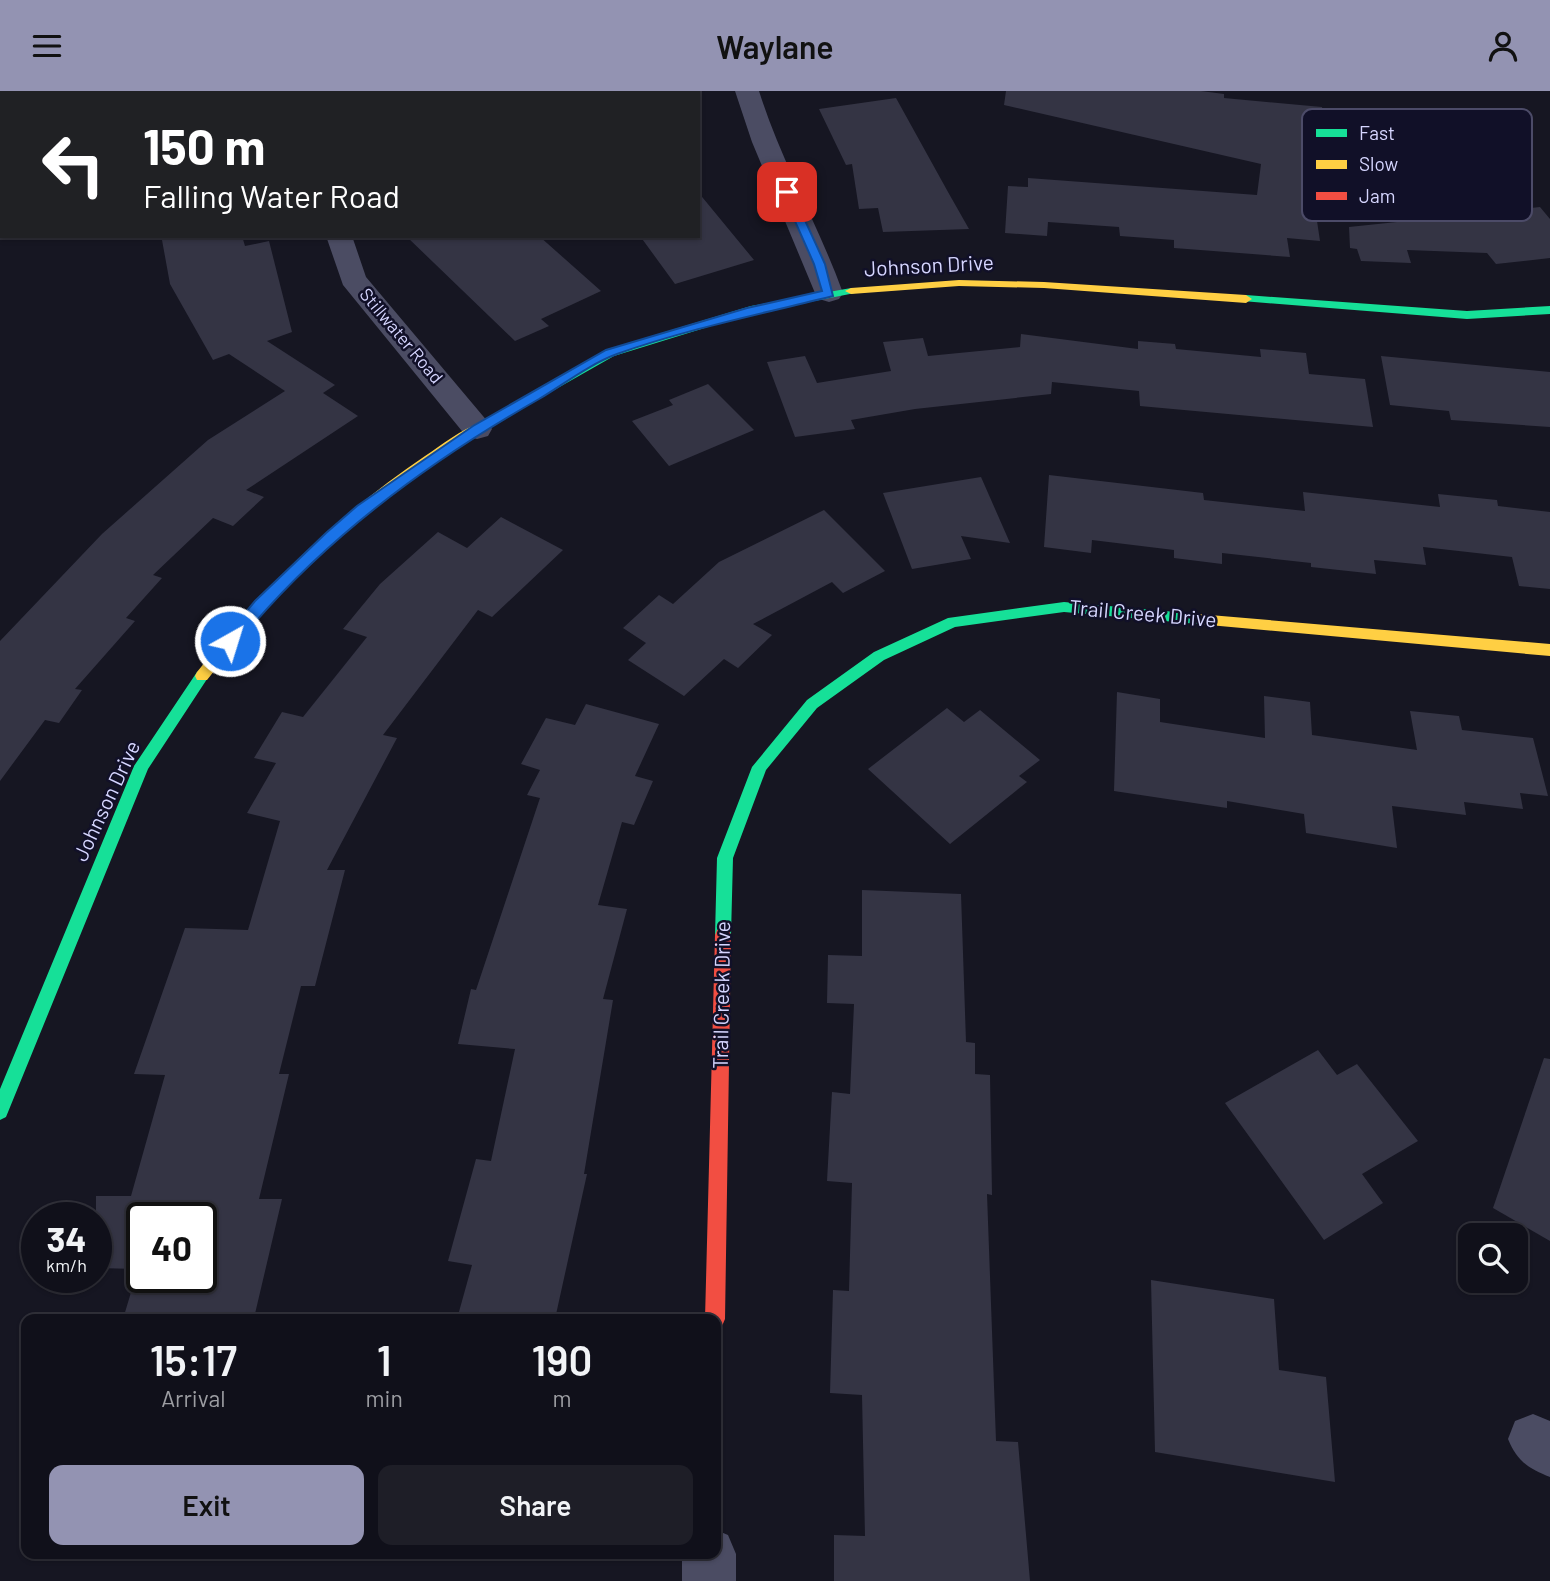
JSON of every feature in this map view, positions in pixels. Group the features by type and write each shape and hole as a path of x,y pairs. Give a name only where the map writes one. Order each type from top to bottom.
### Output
{"street":[{"path":"747,91 754,119 820,264 829,293"},
{"name":"Stillwater Road","path":"340,238 353,279 477,429"},
{"name":"Johnson Drive","path":"0,1111 10,1056 142,766 201,677 260,605 315,550 362,509 477,429 610,352 751,310 829,293 959,283 1044,285 1467,315 1550,310"},
{"name":"Trail Creek Drive","path":"715,1314 725,858 761,767 812,704 879,656 953,622 1064,607 1550,650"},
{"path":"709,1559 709,1581"}],"building":[{"path":"1006,91 1201,91 1224,94 1224,98 1322,107 1302,109 1302,221 1317,221 1320,241 1287,238 1290,257 1174,248 1174,240 1120,236 1119,227 1048,222 1047,236 1005,233 1008,186 1028,187 1028,178 1257,195 1261,164 1004,105"},
{"path":"896,98 969,229 883,232 878,208 859,209 852,164 846,165 819,109"},
{"path":"700,194 754,260 675,284 641,238 700,238"},
{"path":"1540,207 1550,219 1550,258 1496,264 1487,253 1407,250 1411,263 1361,261 1357,249 1350,248 1349,227 1406,221 1532,221 1532,208"},
{"path":"243,238 245,246 269,241 292,332 267,341 335,385 323,393 358,416 246,490 264,497 233,526 213,518 153,575 162,578 126,618 135,621 75,689 82,690 59,723 45,720 0,781 0,641 102,534 208,440 285,391 229,354 213,360 170,284 162,240"},
{"path":"408,238 541,238 601,291 541,319 549,326 515,341"},
{"path":"1021,334 1138,349 1138,341 1175,344 1176,349 1261,357 1260,349 1306,353 1309,374 1365,379 1373,427 1140,406 1139,391 1052,382 1051,394 915,409 851,420 855,429 795,437 767,362 805,356 817,383 891,371 883,342 923,338 928,356 1020,347"},
{"path":"1381,356 1550,372 1550,427 1451,420 1449,411 1390,405"},
{"path":"708,384 754,430 669,466 632,421 673,405 669,400"},
{"path":"1049,475 1203,493 1204,500 1305,511 1303,492 1440,507 1438,494 1497,500 1498,506 1550,512 1550,589 1519,586 1512,557 1423,547 1426,565 1374,560 1376,574 1311,567 1311,563 1222,553 1222,564 1174,558 1174,550 1092,540 1091,553 1044,547"},
{"path":"981,477 1010,543 961,536 971,559 912,569 883,493"},
{"path":"824,510 885,571 843,593 832,582 753,624 772,635 738,668 724,659 684,696 628,660 646,643 623,628 659,595 673,604 719,562"},
{"path":"501,517 563,550 492,617 478,610 383,735 397,738 327,870 345,870 315,986 301,986 279,1074 289,1074 259,1199 282,1199 255,1314 124,1314 131,1293 217,1293 217,1202 126,1202 126,1269 112,1268 112,1202 96,1202 96,1196 131,1196 165,1075 134,1074 185,928 248,930 280,821 247,813 276,763 254,758 282,712 303,717 367,637 343,629 380,584 438,532 467,548"},
{"path":"1117,692 1160,699 1160,722 1265,738 1264,696 1310,702 1312,735 1417,750 1410,711 1459,716 1462,730 1533,738 1548,796 1520,793 1523,809 1464,802 1466,815 1392,806 1397,848 1306,833 1304,814 1227,801 1227,808 1114,791"},
{"path":"586,704 659,724 635,776 653,781 634,825 622,822 598,905 627,909 603,999 613,1000 584,1174 587,1174 556,1314 458,1314 472,1265 448,1261 476,1159 491,1161 515,1049 458,1044 471,989 476,990 540,798 527,795 540,770 521,764 546,718 575,725"},
{"path":"947,708 964,722 980,710 1040,760 1019,776 1027,782 950,844 868,769"},
{"path":"862,890 961,894 966,1042 975,1043 975,1074 990,1075 992,1195 987,1194 996,1441 1018,1442 1030,1581 834,1581 834,1535 865,1536 862,1395 830,1393 833,1290 849,1291 852,1183 827,1181 832,1092 850,1094 854,1004 827,1003 828,955 862,956"},
{"path":"1318,1050 1337,1075 1357,1064 1418,1141 1362,1174 1383,1203 1324,1240 1225,1103"},
{"path":"1544,1058 1550,1059 1550,1241 1528,1228 1528,1223 1519,1223 1493,1208"},
{"path":"1151,1280 1274,1299 1279,1370 1326,1377 1335,1482 1155,1452"}],"traffic: fast":[{"path":"480,427 610,353 751,310 851,291"},
{"path":"1246,299 1467,315 1550,310"},
{"path":"723,935 725,858 760,767 812,704 879,656 953,622 1064,607 1198,619"},
{"path":"0,1111 142,766 202,676"}],"traffic: slow":[{"path":"851,291 959,283 1044,285 1246,299"},
{"path":"202,676 284,579 336,531 392,486 480,427"},
{"path":"1198,619 1550,650"}],"traffic: jam":[{"path":"715,1314 723,935"}],"route":[{"path":"230,641 260,605 330,536 362,509 477,429 610,352 751,310 829,293 820,264 787,192"}]}
